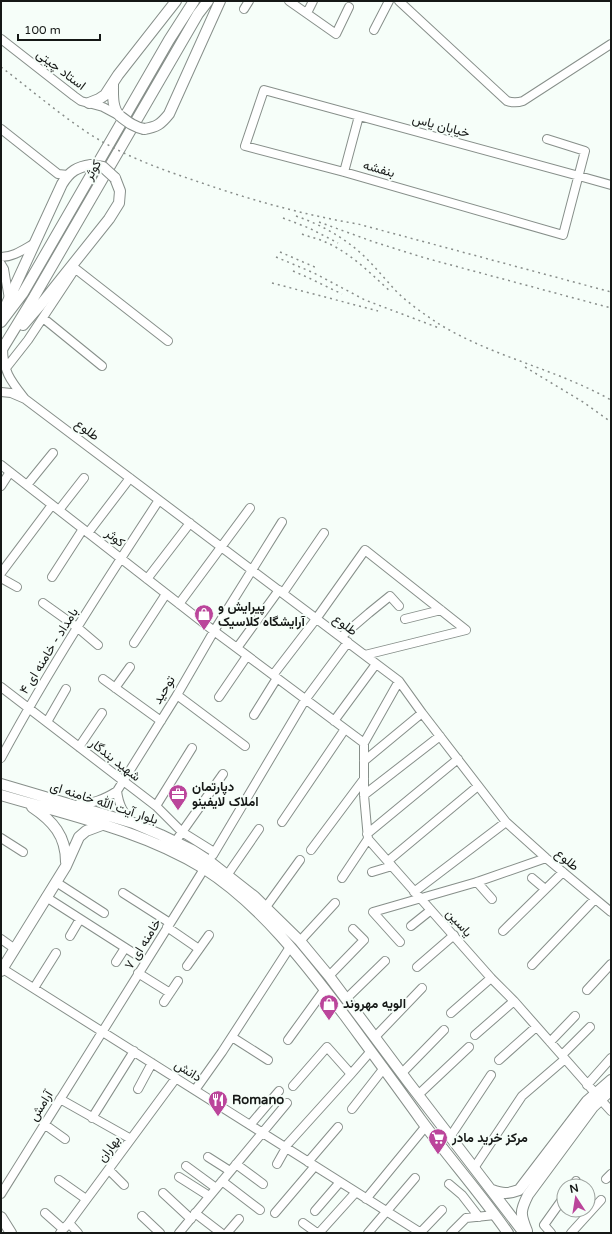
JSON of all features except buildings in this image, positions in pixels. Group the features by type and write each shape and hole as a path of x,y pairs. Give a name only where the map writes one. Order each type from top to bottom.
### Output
{"main road":[{"path":"89,103 105,95 118,75 176,1"},
{"name":"کوثر","path":"1,322 23,293 165,47 194,1"},
{"name":"کوثر","path":"3,348 198,14 208,1"},
{"path":"113,84 112,98 119,116 130,124 144,129 154,127 162,123 169,114 220,1"},
{"path":"1,315 68,174 91,164 103,167 116,178 120,191 119,203 74,268 3,348"},
{"name":"بلوار آیت الله خامنه ای","path":"1,784 133,824 192,850 290,947 325,989 426,1126 508,1233"},
{"name":"بلوار آیت الله خامنه ای","path":"1,795 102,825 153,843 228,874 255,896 300,941 329,976 524,1233"},
{"path":"26,802 42,814 56,828 65,848 66,866"},
{"path":"2,970 66,866 79,837 86,831 102,825"},
{"path":"528,1233 521,1213 528,1195 593,1107 598,1097 611,1080"},
{"path":"400,1090 409,1083"},
{"path":"492,1190 509,1194 519,1190 587,1101 611,1090"},
{"path":"1,1217 11,1233"}],"street":[{"path":"244,9 249,1"},
{"path":"288,1 336,34 349,7"},
{"path":"307,13 313,1"},
{"path":"374,30 389,1"},
{"path":"399,1 507,101 519,103 523,101 611,44"},
{"name":"استاد چیتی","path":"1,40 81,101 103,106 119,116"},
{"name":"خیابان یاس","path":"264,90 611,185"},
{"name":"بنفشه","path":"264,90 245,146 344,172 563,235 579,176"},
{"path":"344,172 360,116"},
{"path":"1,129 58,174 68,174"},
{"path":"547,140 585,151 579,176"},
{"path":"1,257 9,257 35,243"},
{"path":"1,264 4,269 9,299"},
{"path":"6,368 43,318 74,268 168,341"},
{"path":"1,287 6,279"},
{"path":"43,318 102,366"},
{"path":"3,348 3,359 9,378 25,399"},
{"path":"1,392 12,393 25,399"},
{"name":"طلوع","path":"25,399 399,681 506,822 546,858 611,912"},
{"path":"27,485 53,453"},
{"name":"کوثر","path":"1,465 214,631 364,743"},
{"path":"1,486 10,472"},
{"path":"59,510 84,478"},
{"path":"52,577 86,531 130,478"},
{"name":"بامداد - خامنه ای ۴","path":"1,758 28,708 121,558 159,500"},
{"path":"1,573 52,505"},
{"path":"179,604 250,508"},
{"name":"توحید","path":"117,791 282,522"},
{"path":"147,579 190,523"},
{"path":"237,648 281,592 324,533"},
{"path":"254,715 275,677 365,550 466,630 365,655"},
{"path":"1,578 16,587"},
{"path":"134,643 166,594"},
{"name":"خامنه ای ۷","path":"102,1031 207,865 305,700 344,640 390,596 399,606"},
{"path":"43,603 78,628 98,645"},
{"path":"405,619 441,610"},
{"path":"219,697 247,656"},
{"path":"334,720 376,664"},
{"path":"115,688 130,667"},
{"path":"103,679 160,721"},
{"path":"367,836 364,795 364,743 399,681"},
{"name":"شهید بندگار","path":"1,687 156,806 182,832 214,852"},
{"path":"47,722 66,689"},
{"path":"176,695 245,746"},
{"path":"79,747 102,713"},
{"path":"364,760 422,713"},
{"path":"282,822 345,729"},
{"path":"364,795 440,736"},
{"path":"156,806 192,748"},
{"path":"342,878 367,836 458,759"},
{"path":"175,842 222,774"},
{"path":"311,850 364,779"},
{"path":"372,872 390,863 478,786"},
{"path":"74,806 93,803 106,798 117,791 118,801 122,810 133,824"},
{"path":"414,892 506,822"},
{"path":"228,874 259,829"},
{"name":"یاسین","path":"367,836 414,892 491,978 514,1001 611,1111"},
{"path":"1,838 23,852"},
{"path":"400,942 373,912 477,882 546,858"},
{"path":"266,907 300,860"},
{"path":"503,931 563,872"},
{"path":"532,878 545,889"},
{"path":"56,882 104,913"},
{"path":"477,882 492,899"},
{"path":"123,893 199,949"},
{"path":"46,897 146,961"},
{"path":"532,965 595,899"},
{"path":"300,941 335,903"},
{"path":"411,926 431,910"},
{"path":"70,936 80,919"},
{"path":"329,976 364,940 353,928"},
{"path":"187,966 209,935"},
{"path":"417,967 454,935"},
{"path":"1,939 15,949"},
{"path":"195,1090 232,1037 290,947"},
{"path":"116,962 125,948"},
{"path":"34,988 56,953"},
{"path":"346,999 385,961"},
{"path":"587,990 611,964"},
{"name":"دانش","path":"2,970 34,988 420,1233"},
{"path":"138,973 170,993"},
{"path":"451,1013 491,978"},
{"path":"164,1002 178,981"},
{"path":"375,1037 422,988"},
{"path":"288,1040 325,989"},
{"path":"475,1035 514,1001"},
{"path":"550,1042 575,1016"},
{"path":"499,1060 536,1027"},
{"path":"474,1168 522,1096 564,1057 590,1027"},
{"path":"402,1073 444,1030"},
{"name":"آرامش","path":"1,1194 102,1031"},
{"path":"232,1037 268,1060"},
{"path":"293,1086 327,1047 351,1074"},
{"path":"418,1094 469,1047"},
{"path":"92,1118 134,1051"},
{"path":"277,1164 286,1147 370,1051"},
{"path":"587,1085 611,1058"},
{"path":"138,1089 152,1063"},
{"path":"352,1109 384,1068"},
{"path":"450,1137 491,1075"},
{"name":"بهاران","path":"64,1228 109,1170 176,1078"},
{"path":"250,1125 279,1091"},
{"path":"60,1099 131,1139"},
{"path":"179,1233 288,1103"},
{"path":"44,1124 65,1139"},
{"path":"366,1198 426,1126"},
{"path":"275,1213 338,1127"},
{"path":"208,1157 230,1171"},
{"path":"236,1164 263,1184"},
{"path":"186,1166 219,1184 260,1210"},
{"path":"109,1170 124,1185"},
{"path":"179,1177 209,1196"},
{"path":"368,1233 415,1178"},
{"path":"59,1180 86,1199"},
{"path":"315,1211 340,1182"},
{"path":"449,1184 462,1195 479,1218"},
{"path":"303,1223 318,1233 356,1192"},
{"path":"163,1193 193,1216 221,1233"},
{"path":"571,1233 601,1200"},
{"path":"550,1233 544,1225 556,1209"},
{"path":"420,1233 442,1210"},
{"path":"45,1213 64,1228 78,1233"},
{"path":"451,1233 466,1218 479,1218 495,1215"},
{"path":"142,1216 160,1233"},
{"path":"227,1233 239,1219"}],"railway":[{"path":"1,67 88,133 137,159 162,169 258,201 358,224 611,292"},
{"path":"296,216 324,228 349,244 365,257 401,296 439,324 481,345 569,380 611,400"},
{"path":"283,218 309,228 338,243"},
{"path":"319,222 374,242 425,258 611,308"},
{"path":"302,234 323,241 342,251 391,292"},
{"path":"280,252 317,268"},
{"path":"276,257 314,273 365,300 439,328"},
{"path":"293,271 342,294"},
{"path":"272,283 378,311"},
{"path":"525,367 583,402 611,422"}],"place":[{"name":"پیرایش و آرایشگاه کلاسیک","path":"204,631"},
{"name":"دپارتمان املاک لایفینو","path":"178,811"},
{"name":"الویه مهروند","path":"329,1021"},
{"name":"Romano","path":"218,1117"},
{"name":"مرکز خرید مادر","path":"438,1155"}]}
